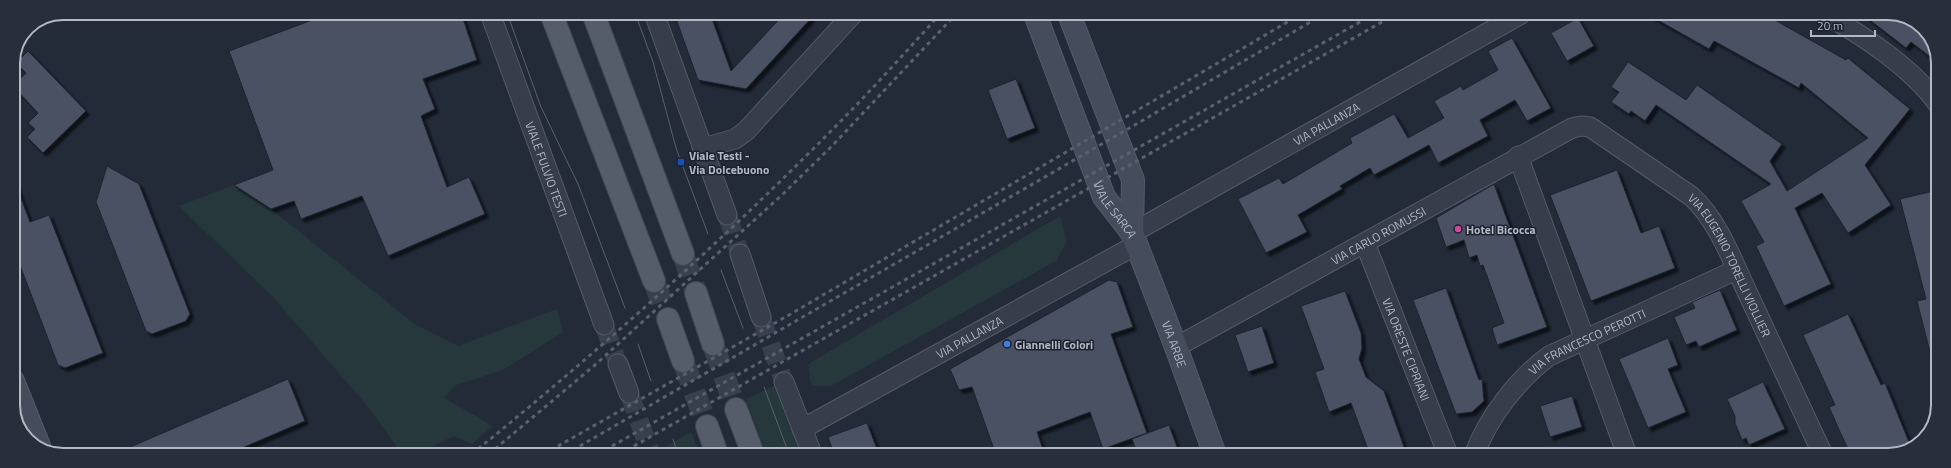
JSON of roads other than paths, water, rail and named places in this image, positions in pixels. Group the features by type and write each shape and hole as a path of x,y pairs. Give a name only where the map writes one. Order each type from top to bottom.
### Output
{"main road":[{"path":"554,20 654,281"},
{"path":"596,20 683,254"},
{"path":"696,293 713,344"},
{"path":"668,319 683,361"},
{"path":"736,409 751,448"},
{"path":"707,426 715,448"}],"street":[{"name":"VIALE FULVIO TESTI","path":"493,20 604,325"},
{"path":"657,20 727,215"},
{"path":"703,148 735,140 746,131 848,20"},
{"name":"VIALE SARCA","path":"1037,20 1104,197 1134,239"},
{"name":"VIALE SARCA","path":"1071,20 1133,180 1134,239"},
{"name":"VIA PALLANZA","path":"802,429 1134,239 1511,20"},
{"path":"1834,20 1866,39 1900,66 1931,97"},
{"name":"VIA CARLO ROMUSSI","path":"1176,347 1365,243 1518,156 1572,128 1581,126"},
{"name":"VIA EUGENIO TORELLI VIOLLIER","path":"1581,126 1590,127 1598,131 1691,196 1702,206 1711,218 1820,448"},
{"path":"1518,156 1624,448"},
{"name":"VIA ARBE","path":"1134,239 1176,347 1212,448"},
{"name":"VIA ORESTE CIPRIANI","path":"1365,243 1445,448"},
{"path":"740,254 761,317"},
{"name":"VIA FRANCESCO PEROTTI","path":"1477,448 1490,421 1528,372 1549,356 1736,270"},
{"path":"618,364 629,393"},
{"path":"784,382 810,448"},
{"path":"20,398 36,438"}],"tunnel":[{"path":"727,215 740,254"},
{"path":"683,254 696,293"},
{"path":"654,281 668,319"},
{"path":"761,317 784,382"},
{"path":"604,325 618,364"},
{"path":"713,344 736,409"},
{"path":"683,361 707,426"},
{"path":"629,393 649,448"}],"tram line":[{"path":"510,20 541,107 578,184 625,308"},
{"path":"638,20 653,62 676,148 708,234"},
{"path":"721,270 743,328"},
{"path":"638,344 651,381"},
{"path":"764,387 787,448"},
{"path":"673,439 676,448"}],"railway":[{"path":"479,448 564,378 699,259 843,119 935,20"},
{"path":"496,448 595,365 783,194 833,145 950,20"},
{"path":"555,448 789,315 1291,20"},
{"path":"576,448 1314,20"},
{"path":"609,448 1363,20"},
{"path":"631,448 1385,20"}],"place":[{"name":"Viale Testi - Via Dolcebuono","path":"681,162"},
{"name":"Hotel Bicocca","path":"1458,229"},
{"name":"Giannelli Colori","path":"1007,344"}]}
